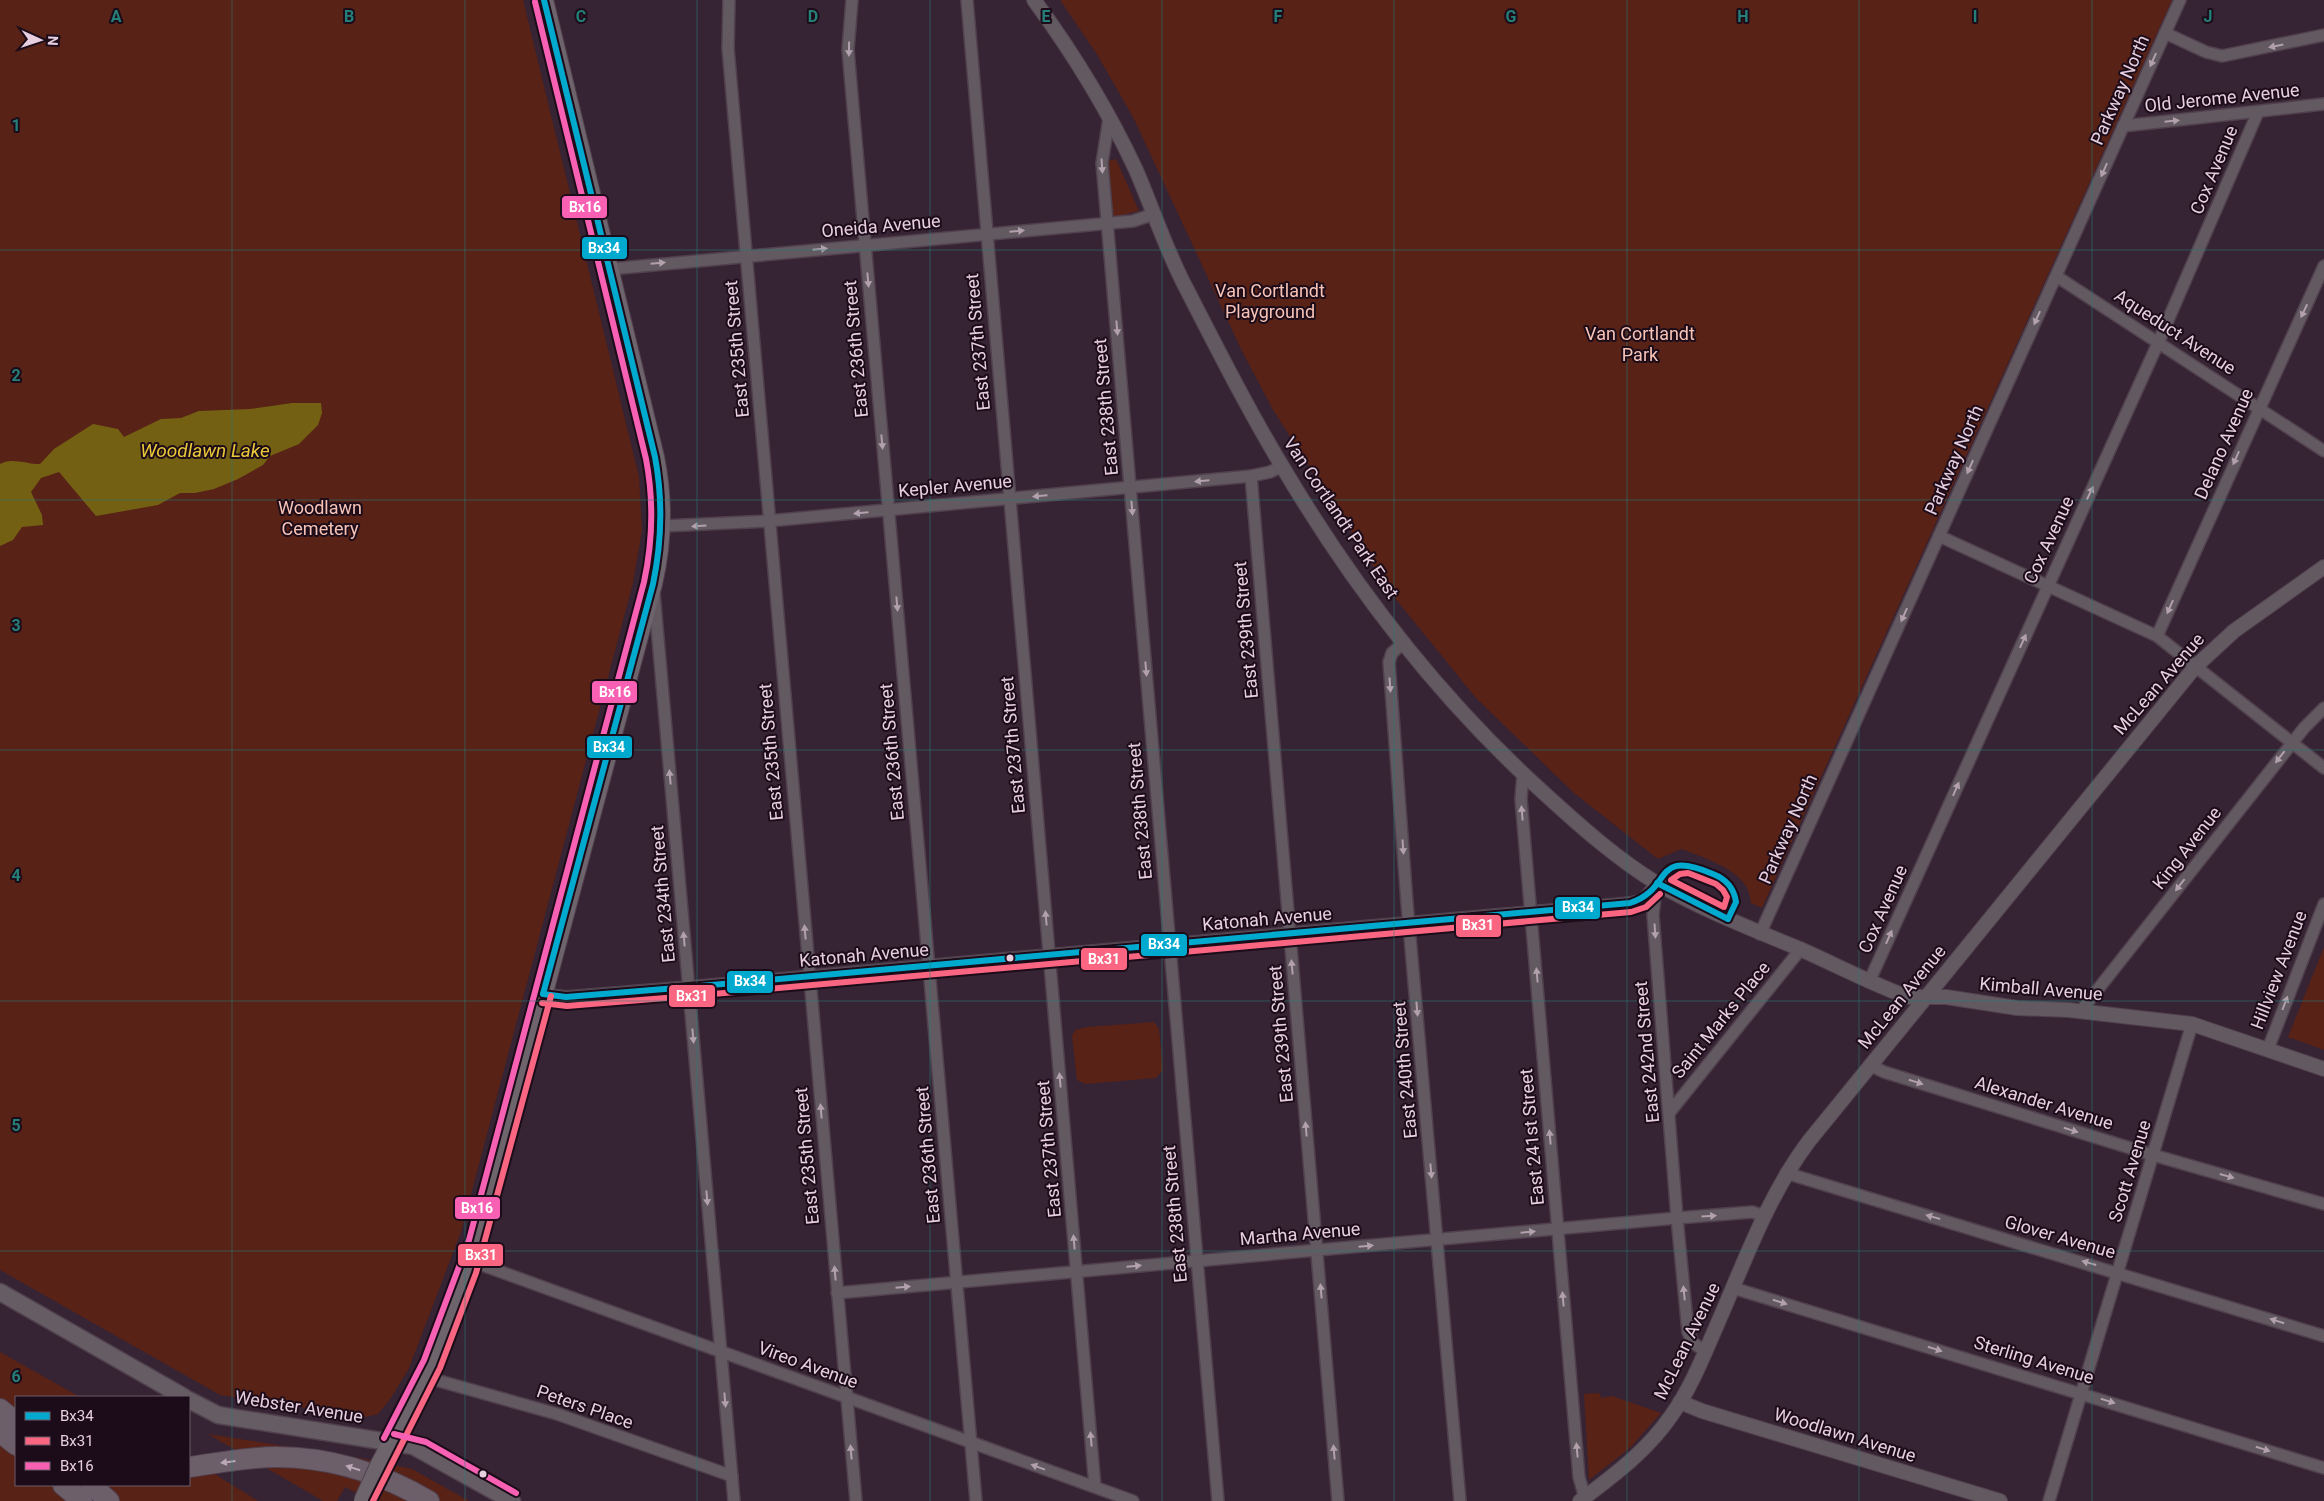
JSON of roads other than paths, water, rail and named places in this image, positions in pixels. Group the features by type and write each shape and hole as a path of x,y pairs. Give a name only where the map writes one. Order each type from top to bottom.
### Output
{"highway":[{"path":"0,1398 15,1408"},
{"path":"0,1409 15,1421"},
{"path":"0,1432 15,1444"},
{"path":"190,1467 266,1458 312,1460 339,1464 377,1476 429,1501"},
{"path":"64,1486 82,1501"},
{"path":"92,1486 109,1501"}],"main road":[{"path":"363,1501 425,1377 471,1261 653,584 663,526 659,476 544,0"},
{"path":"0,1292 182,1396"},
{"name":"Webster Avenue","path":"190,1401 218,1415 412,1446 512,1501"}],"street":[{"name":"East 235th Street","path":"729,0 728,48 768,521 856,1501"},
{"name":"East 236th Street","path":"852,0 848,50 976,1501"},
{"name":"East 237th Street","path":"967,0 1095,1487"},
{"name":"Van Cortlandt Park East","path":"1034,0 1066,46 1109,118 1134,166 1184,284 1246,404 1282,466 1329,540 1404,642 1449,697 1523,774 1584,828 1657,883 1760,934"},
{"name":"Parkway North","path":"1760,934 2180,0"},
{"path":"2165,33 2206,52 2222,56 2324,35"},
{"name":"Old Jerome Avenue","path":"2124,126 2324,104"},
{"name":"Cox Avenue","path":"1869,982 2159,341 2258,112"},
{"name":"East 238th Street","path":"1109,118 1102,157 1218,1501"},
{"name":"Oneida Avenue","path":"610,269 1133,221 1154,214"},
{"name":"Delano Avenue","path":"2156,636 2324,266"},
{"name":"Aqueduct Avenue","path":"2056,276 2159,341 2324,451"},
{"path":"1250,476 1270,472 1282,466"},
{"name":"Kepler Avenue","path":"663,526 768,521 1250,476"},
{"name":"East 239th Street","path":"1250,476 1338,1501"},
{"path":"1939,536 2156,636 2324,768"},
{"name":"McLean Avenue","path":"1582,1499 1640,1454 1662,1429 1680,1402 1786,1173 1809,1140 2195,667 2234,630 2324,567"},
{"name":"East 234th Street","path":"653,584 734,1501"},
{"name":"East 240th Street","path":"1404,642 1392,653 1389,662 1409,924 1460,1501"},
{"name":"King Avenue","path":"2080,1012 2293,742 2324,708"},
{"name":"East 241st Street","path":"1523,774 1521,794 1557,1229 1582,1499"},
{"name":"Katonah Avenue","path":"543,994 562,998 1639,902 1646,897 1657,883"},
{"name":"East 242nd Street","path":"1657,883 1653,909 1677,1218 1688,1332 1693,1343 1705,1351"},
{"name":"Hillview Avenue","path":"2268,1049 2324,904"},
{"name":"Kimball Avenue","path":"1760,934 1869,982 1908,996 1946,997 2017,1008 2080,1012 2192,1024 2324,1069"},
{"name":"Saint Marks Place","path":"1669,1113 1800,950"},
{"name":"Scott Avenue","path":"2049,1501 2192,1024"},
{"name":"Alexander Avenue","path":"1870,1065 1884,1072 2153,1155 2324,1204"},
{"name":"Glover Avenue","path":"1786,1173 2118,1272 2324,1336"},
{"name":"Martha Avenue","path":"837,1293 1677,1218 1752,1212 1765,1216"},
{"name":"Vireo Avenue","path":"471,1261 1133,1501"},
{"name":"Sterling Avenue","path":"1733,1288 2324,1468"},
{"name":"Peters Place","path":"425,1377 557,1414 732,1476"},
{"name":"Woodlawn Avenue","path":"1680,1402 1702,1412 2000,1501"}],"water":[{"name":"Woodlawn Lake","path":"292,403 321,403 322,413 318,425 299,444 270,456 263,465 238,479 214,489 195,493 180,493 158,505 96,516 59,472 41,478 31,492 42,515 43,525 22,527 13,540 0,546 0,464 4,462 14,461 40,464 54,449 93,424 118,429 124,437 161,419 181,418 199,411 250,409"}],"park label":[{"name":"Van Cortlandt Playground","path":"1270,301"},
{"name":"Van Cortlandt Park","path":"1640,344"},
{"name":"Woodlawn Cemetery","path":"320,518"}]}
